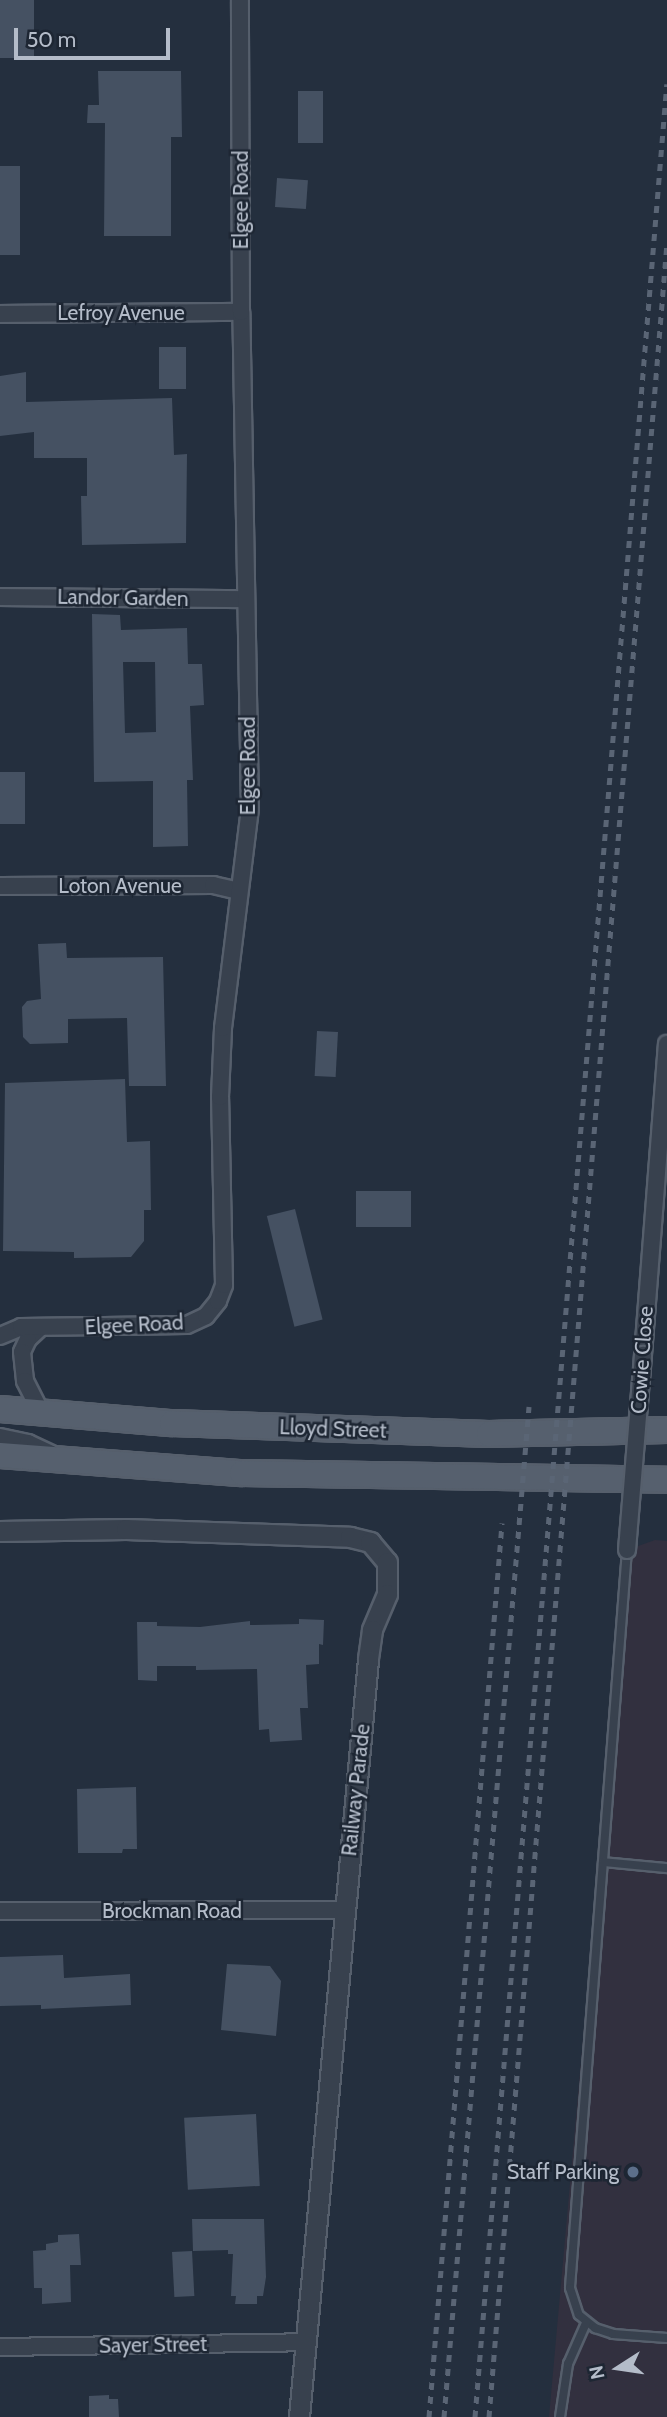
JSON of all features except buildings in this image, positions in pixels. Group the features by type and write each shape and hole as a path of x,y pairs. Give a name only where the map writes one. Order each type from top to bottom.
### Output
{"main road":[{"name":"Lloyd Street","path":"0,1409 172,1423 489,1434 667,1430"},
{"path":"0,1455 242,1473 667,1480"}],"street":[{"name":"Elgee Road","path":"0,1336 21,1327 187,1325 206,1316 218,1301 225,1269 220,1097 223,1028 250,808 241,312 240,0"},
{"name":"Lefroy Avenue","path":"0,314 241,312"},
{"name":"Landor Garden","path":"0,597 246,599"},
{"name":"Loton Avenue","path":"0,886 213,886 238,891"},
{"name":"Cowie Close","path":"627,1550 667,1044"},
{"path":"40,1328 28,1339 23,1359 25,1381 41,1413"},
{"path":"0,1437 28,1443 64,1460"},
{"name":"Railway Parade","path":"0,1531 126,1529 350,1536 370,1542 387,1562 388,1586 372,1630 368,1660 299,2417"},
{"name":"Brockman Road","path":"0,1911 344,1910"},
{"name":"Sayer Street","path":"0,2347 306,2342"}],"lane":[{"path":"627,1550 569,2288 574,2307 586,2323 613,2334 667,2338"},
{"path":"603,1862 667,1868"},
{"path":"560,2417 568,2364 586,2323"}],"shaded area":[{"path":"655,1540 667,1541 667,2417 549,2417 627,1550"}],"railway":[{"path":"475,2417 667,84"},
{"path":"489,2417 667,242"},
{"path":"444,2417 529,1407"},
{"path":"429,2417 502,1523"}],"place":[{"name":"Staff Parking","path":"633,2172"}]}
